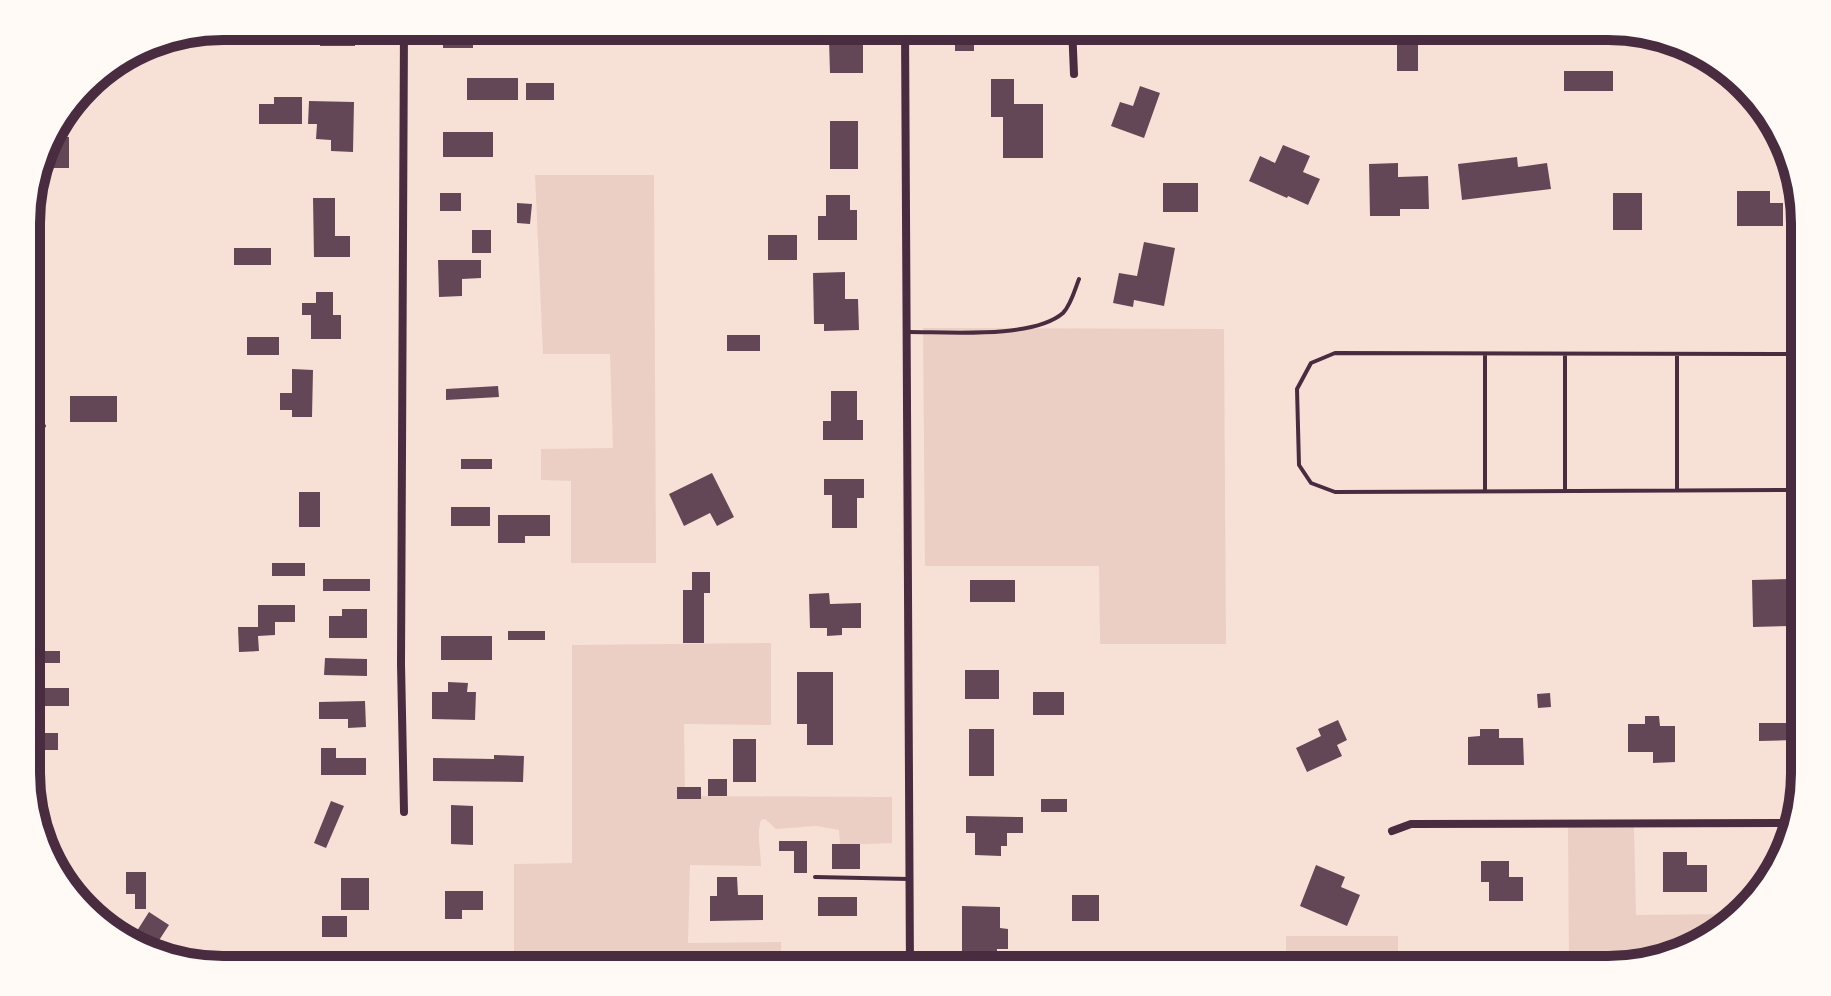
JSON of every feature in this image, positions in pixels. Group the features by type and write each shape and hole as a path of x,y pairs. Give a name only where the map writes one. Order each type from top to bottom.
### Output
{"street":[{"path":"404,40 401,664 404,812"},
{"path":"905,40 910,956"},
{"path":"1073,40 1074,74"},
{"path":"1392,831 1411,824 1784,823"}],"lane":[{"path":"906,331 994,332 1043,325 1065,311 1079,279"},
{"path":"1791,354 1335,353 1311,363 1297,389 1299,465 1311,483 1335,492 1791,490"},
{"path":"1485,354 1485,491"},
{"path":"1565,354 1565,491"},
{"path":"1677,354 1677,490"},
{"path":"40,426 44,426"},
{"path":"815,877 909,879"}],"shaded area":[{"path":"535,175 654,175 656,563 571,563 571,481 541,480 541,449 613,448 610,354 543,354"},
{"path":"923,328 1224,329 1226,644 1100,644 1099,566 925,566"},
{"path":"771,643 771,725 684,724 685,796 892,797 892,843 840,845 839,830 816,826 776,829 765,819 761,820 759,831 761,866 690,865 688,943 781,942 782,956 514,956 514,864 572,863 572,645"},
{"path":"1568,826 1634,827 1636,915 1725,914 1689,937 1667,946 1620,956 1569,956"},
{"path":"1286,936 1398,936 1398,956 1286,956"}],"building":[{"path":"320,40 355,40 355,46 320,46"},
{"path":"443,40 473,40 473,48 443,48"},
{"path":"829,40 863,40 863,73 830,73"},
{"path":"955,40 974,40 974,51 955,51"},
{"path":"1397,45 1418,45 1418,71 1397,71"},
{"path":"1564,71 1613,71 1613,91 1564,91"},
{"path":"467,78 518,78 518,100 467,100"},
{"path":"991,79 1014,79 1014,104 1043,104 1043,158 1003,158 1003,117 991,117"},
{"path":"526,83 554,83 554,100 526,100"},
{"path":"1140,86 1160,93 1144,138 1111,126 1120,102 1133,106"},
{"path":"274,97 302,97 302,124 259,124 259,104 274,104"},
{"path":"309,101 354,102 353,152 331,151 331,140 316,139 317,124 308,124"},
{"path":"830,121 858,121 858,169 830,169"},
{"path":"443,132 493,132 493,157 443,157"},
{"path":"62,137 69,137 69,168 50,168"},
{"path":"1283,145 1310,156 1303,172 1320,179 1308,205 1249,181 1260,156 1275,163"},
{"path":"1517,157 1518,167 1547,163 1551,189 1462,200 1458,164"},
{"path":"1398,163 1398,177 1428,176 1429,209 1400,209 1400,216 1370,216 1369,164"},
{"path":"1163,183 1198,183 1198,212 1163,212"},
{"path":"1737,191 1770,191 1770,203 1783,203 1783,226 1737,226"},
{"path":"440,193 461,193 461,211 440,211"},
{"path":"1613,193 1642,193 1642,230 1613,230"},
{"path":"826,195 850,195 850,210 857,210 857,240 818,240 818,216 826,216"},
{"path":"313,198 335,198 335,236 350,236 350,257 314,257"},
{"path":"517,203 532,204 530,224 517,223"},
{"path":"472,230 491,230 491,253 472,253"},
{"path":"768,235 797,235 797,260 768,260"},
{"path":"1144,242 1175,248 1164,306 1134,300 1133,307 1113,303 1119,273 1137,276"},
{"path":"234,248 271,248 271,265 234,265"},
{"path":"438,260 481,260 481,278 462,279 462,296 439,297"},
{"path":"845,272 845,299 858,299 859,330 824,331 824,324 814,324 813,273"},
{"path":"316,292 333,292 333,315 341,315 341,339 311,339 311,315 302,315 302,303 316,303"},
{"path":"727,335 760,335 760,351 727,351"},
{"path":"247,337 279,337 279,355 247,355"},
{"path":"292,369 313,370 312,417 292,417 292,410 280,410 280,393 292,393"},
{"path":"498,386 499,397 446,400 446,389"},
{"path":"831,391 857,391 857,420 863,420 863,440 823,440 823,421 831,421"},
{"path":"70,396 117,396 117,422 70,422"},
{"path":"461,459 492,459 492,469 461,469"},
{"path":"712,473 734,517 717,526 710,513 684,526 669,494"},
{"path":"824,479 864,479 864,498 857,498 857,528 832,528 832,495 824,495"},
{"path":"299,492 320,492 320,527 299,527"},
{"path":"451,507 490,507 490,526 451,526"},
{"path":"498,515 550,515 550,536 525,536 525,543 498,543"},
{"path":"272,563 305,563 305,576 272,576"},
{"path":"692,572 710,572 710,593 704,593 704,643 683,643 683,590 692,590"},
{"path":"323,579 370,579 370,591 323,591"},
{"path":"1791,579 1791,626 1753,627 1752,580"},
{"path":"970,580 1015,580 1015,602 970,602"},
{"path":"829,593 830,604 861,603 861,628 842,628 842,635 827,636 827,628 810,628 809,594"},
{"path":"258,605 295,605 295,622 275,622 275,635 258,636 259,651 239,652 238,627 258,627"},
{"path":"342,609 367,609 367,638 329,638 329,616 342,616"},
{"path":"508,631 545,631 545,640 508,640"},
{"path":"441,636 492,636 492,660 441,660"},
{"path":"40,651 60,651 60,663 40,663"},
{"path":"325,658 367,659 367,676 324,675"},
{"path":"965,670 999,670 999,699 965,699"},
{"path":"797,672 833,672 833,745 807,745 807,724 797,724"},
{"path":"448,682 468,683 467,692 476,692 475,720 432,719 432,692 448,692"},
{"path":"40,688 69,688 69,706 40,706"},
{"path":"1033,692 1064,692 1064,715 1033,715"},
{"path":"1550,693 1551,707 1538,708 1537,694"},
{"path":"365,701 366,727 348,728 348,719 319,719 319,702"},
{"path":"1645,716 1659,716 1660,726 1675,726 1675,762 1653,763 1653,752 1628,752 1628,724 1645,724"},
{"path":"1338,720 1347,740 1337,745 1342,756 1307,772 1296,748 1321,736 1318,729"},
{"path":"1759,723 1791,723 1791,740 1759,741"},
{"path":"969,729 994,729 994,776 969,776"},
{"path":"1480,729 1499,729 1499,738 1523,738 1524,765 1468,765 1468,737 1480,736"},
{"path":"40,733 58,733 58,750 40,750"},
{"path":"733,739 756,739 756,782 733,782"},
{"path":"321,748 336,748 336,758 366,758 366,775 321,775"},
{"path":"494,755 524,756 523,782 433,781 433,758 494,759"},
{"path":"708,779 727,779 727,796 708,796"},
{"path":"677,787 701,787 701,799 677,799"},
{"path":"1041,799 1067,799 1067,812 1041,812"},
{"path":"331,801 344,806 326,848 314,843"},
{"path":"451,805 473,806 473,845 451,844"},
{"path":"966,816 1023,817 1023,833 1007,833 1007,846 1001,846 1001,856 975,855 975,833 966,833"},
{"path":"779,841 807,841 807,873 794,873 794,851 779,851"},
{"path":"832,844 860,844 860,869 832,869"},
{"path":"1663,852 1687,852 1687,865 1707,865 1707,892 1663,892"},
{"path":"1481,861 1509,861 1509,877 1523,877 1523,901 1489,901 1489,882 1481,882"},
{"path":"1316,865 1345,877 1341,887 1360,895 1347,926 1300,906"},
{"path":"126,872 146,872 146,909 135,909 135,894 126,894"},
{"path":"717,877 737,877 738,895 763,895 763,920 710,921 710,896 717,896"},
{"path":"341,878 369,878 369,910 341,910"},
{"path":"445,891 483,891 483,910 462,910 462,919 445,919"},
{"path":"1072,895 1099,895 1099,921 1072,921"},
{"path":"818,897 857,897 857,916 818,916"},
{"path":"962,906 1000,907 1000,928 1008,929 1008,949 997,949 997,956 962,956"},
{"path":"149,912 169,925 157,943 135,933"},
{"path":"322,916 347,916 347,937 322,937"}]}
